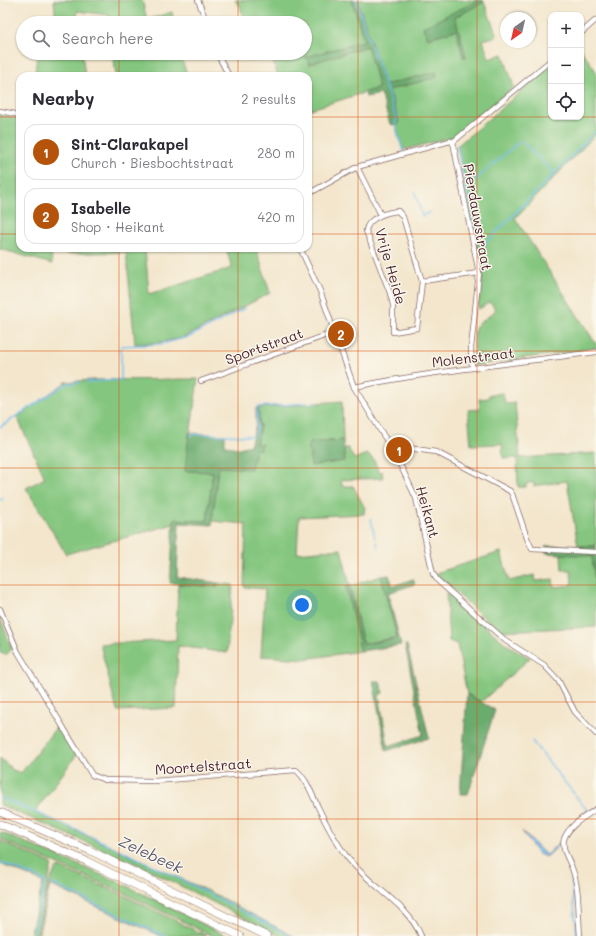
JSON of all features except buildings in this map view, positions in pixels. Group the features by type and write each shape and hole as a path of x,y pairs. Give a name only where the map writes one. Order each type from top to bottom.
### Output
{"highway":[{"path":"0,812 91,851 267,936"},
{"path":"0,824 86,861 240,936"}],"street":[{"path":"198,0 204,16"},
{"path":"584,30 596,20"},
{"path":"221,60 227,72"},
{"path":"312,192 357,167 450,141 452,142 548,62"},
{"path":"0,111 16,114"},
{"name":"Pierdauwstraat","path":"452,142 479,274 471,348 472,367"},
{"name":"Vrije Heide","path":"357,167 381,215"},
{"name":"Vrije Heide","path":"398,211 401,213 422,281 417,328 393,332 393,305 390,293 366,231 366,226 370,222 381,215 391,212 398,211"},
{"name":"Heikant","path":"302,252 320,291 354,387 396,456 416,498 433,574 443,585 506,641 544,665 558,680 575,712 596,734"},
{"name":"Vrije Heide","path":"422,281 479,274"},
{"name":"Sportstraat","path":"201,381 335,332"},
{"name":"Molenstraat","path":"354,387 398,378 472,367 596,352"},
{"path":"387,442 408,448 436,452 471,469 510,491 532,549 596,552"},
{"path":"396,456 408,448"},
{"name":"Moortelstraat","path":"0,609 18,652 92,774 105,780 154,781 296,770 303,778 328,827 347,857 368,879 413,920 421,936"},
{"path":"580,936 576,884 573,869 564,847 564,840 576,824 596,810"}],"green space":[{"path":"54,0 142,0 146,16 109,16 77,11 77,16 55,16"},
{"path":"235,0 352,0 365,41 312,55 312,16 243,16 239,3 237,4"},
{"path":"352,0 357,0 385,85 436,72 437,77 389,90 399,123 395,125 390,124 381,94 366,97 365,92 379,88 367,46 309,64 307,60 312,60 312,55 364,41"},
{"path":"357,0 479,0 423,28 428,38 456,30 463,57 466,56 455,17 484,2 497,36 483,40 489,59 503,54 514,87 453,137 403,150 395,125 399,123 389,90 437,77 436,72 385,85"},
{"path":"479,0 483,0 484,2 455,17 466,57 463,57 456,30 428,38 423,27"},
{"path":"172,12 173,16 160,16"},
{"path":"368,46 379,88 312,109 312,72 277,72 272,60 307,60 309,64"},
{"path":"584,54 596,71 596,134 515,218 596,344 596,348 475,365 475,327 496,310 490,302 479,309 478,303 483,275 457,146 548,69 548,120 584,120"},
{"path":"36,60 83,60 84,72 35,72"},
{"path":"114,60 182,60 186,72 115,72"},
{"path":"0,115 16,118 16,252 51,252 52,264 0,249"},
{"path":"60,252 126,252 69,254"},
{"path":"126,252 145,252 149,294 232,268 227,252 257,252 270,293 183,338 156,343 135,344"},
{"path":"198,379 185,471 213,472 207,521 174,519 174,524 66,554 26,488 45,478 17,417 66,382 93,380"},
{"path":"503,393 505,404 515,403 520,458 596,453 596,546 578,546 567,481 534,486 533,482 526,484 526,487 518,487 517,458 503,458 502,444 471,445 468,410 480,409 479,399 489,398 489,395"},
{"path":"342,401 343,440 308,443 345,461 344,448 348,448 354,459 367,454 374,460 379,472 382,471 383,478 341,480 342,486 353,486 365,508 364,514 299,517 297,553 341,549 350,586 346,587 361,651 304,659 261,656 265,589 244,587 246,524 212,521 218,467 251,468 260,427 258,408"},
{"path":"256,408 258,408 260,427 256,444 262,444 261,449 255,450 251,469 218,467 212,525 179,523 177,577 218,583 218,587 170,583 174,519 207,521 213,472 185,471 189,433 225,435 225,446 239,448 250,445 256,425"},
{"path":"343,440 345,461 311,466 308,443"},
{"path":"546,546 596,546 596,592 592,556 546,553"},
{"path":"501,552 509,581 534,575 536,581 553,579 554,587 572,585 571,570 562,570 561,554 592,556 596,592 596,627 499,631 436,573"},
{"path":"389,575 393,586 413,579 415,584 388,593 401,645 361,651 346,587 349,586 363,644 393,639 397,637 381,576"},
{"path":"381,576 397,637 363,644 350,586"},
{"path":"218,583 233,585 227,653 178,646 176,708 117,711 100,644 176,640 178,584 217,587"},
{"path":"446,592 506,644 530,658 481,702 467,694 457,644 449,641"},
{"path":"0,618 12,649 6,655 0,653"},
{"path":"405,645 407,645 429,738 386,751 373,681 380,681 383,693 379,695 388,746 423,735"},
{"path":"467,694 495,710 468,794 460,794"},
{"path":"58,725 77,754 35,812 212,893 293,936 280,936 145,868 0,805 0,758 13,770 21,773"},
{"path":"0,832 121,883 227,936 213,936 126,894 0,839"},
{"path":"0,841 52,864 36,936 30,936 43,882 0,864"},
{"path":"59,867 119,893 207,936 161,936 50,885 38,936 48,888 55,871"}],"water":[{"path":"522,831 546,855 559,843 560,844 545,857 537,853"}],"waterway":[{"path":"356,0 370,42"},
{"path":"371,45 397,120 395,124 403,151"},
{"path":"457,145 478,251 596,131"},
{"path":"466,188 520,141"},
{"path":"522,141 555,174"},
{"path":"415,192 422,216 430,212"},
{"path":"86,382 121,379 121,346 161,344 189,337 245,308"},
{"path":"0,427 66,384 80,382"},
{"path":"256,436 257,407 307,403"},
{"path":"310,403 316,403"},
{"path":"191,436 192,434 251,436"},
{"path":"371,519 375,538"},
{"path":"377,542 378,548"},
{"path":"532,741 587,810 587,814"},
{"name":"Zelebeek","path":"0,798 111,846 291,936"},
{"path":"565,858 571,874 577,936"},
{"path":"0,862 45,881 33,936"},
{"path":"52,884 164,936"}],"place":[{"name":"Isabelle","path":"341,334"},
{"name":"Sint-Clarakapel","path":"399,450"}]}
